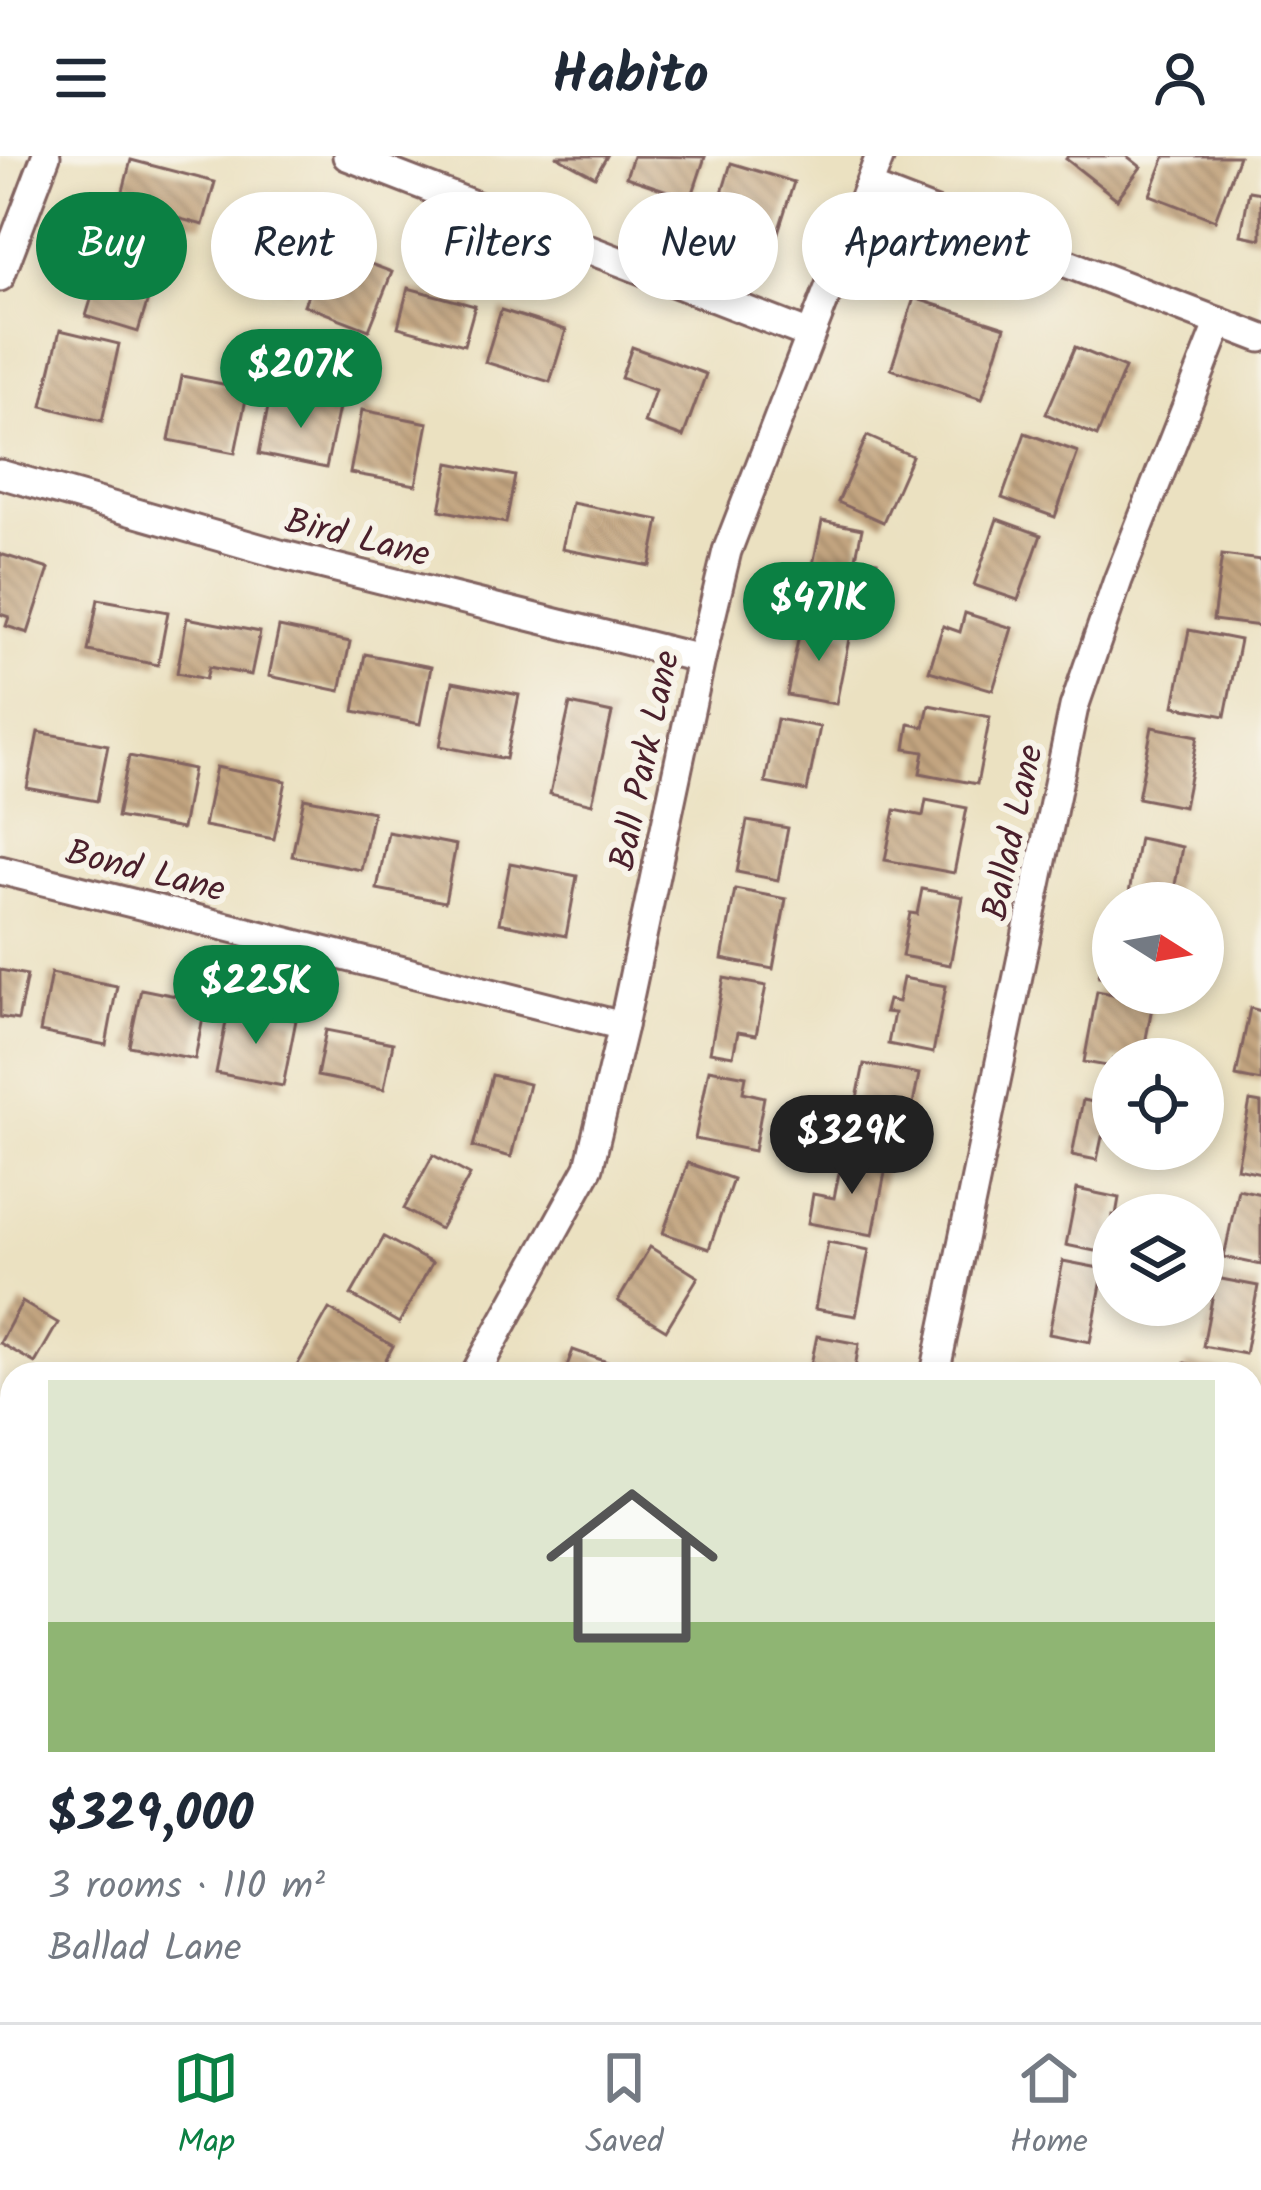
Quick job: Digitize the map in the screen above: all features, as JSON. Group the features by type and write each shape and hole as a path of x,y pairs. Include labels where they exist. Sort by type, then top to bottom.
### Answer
{"street":[{"path":"0,277 46,156"},
{"path":"346,156 810,335"},
{"name":"Ball Park Lane","path":"482,1362 589,1167 727,551 880,156"},
{"path":"868,187 1261,338"},
{"name":"Ballad Lane","path":"937,1362 1074,706 1118,580 1220,322"},
{"name":"Bird Lane","path":"0,474 280,554 700,659"},
{"name":"Bond Lane","path":"0,870 623,1026"}],"building":[{"path":"556,156 607,156 595,177"},
{"path":"633,156 705,157 693,192 670,192 626,177"},
{"path":"1068,156 1127,156 1141,167 1117,199"},
{"path":"1165,156 1239,156 1215,220 1150,195"},
{"path":"131,160 215,182 203,225 187,221 187,192 123,192"},
{"path":"731,163 794,182 778,232 778,192 722,192"},
{"path":"1249,191 1261,193 1261,239 1241,235"},
{"path":"377,266 392,272 369,330 304,305 306,300 377,300"},
{"path":"91,300 148,300 138,332 86,316"},
{"path":"405,300 453,300 475,306 464,345 398,327"},
{"path":"913,300 1005,327 982,399 891,369"},
{"path":"501,310 566,330 550,382 485,362"},
{"path":"60,330 119,344 102,421 42,406"},
{"path":"632,347 706,374 683,437 644,423 655,390 621,378"},
{"path":"1075,347 1125,368 1097,436 1046,414"},
{"path":"182,376 248,389 235,453 169,440"},
{"path":"291,393 340,403 326,468 259,454 268,407 287,411"},
{"path":"362,410 428,423 416,485 350,473"},
{"path":"1025,433 1078,452 1055,517 1002,498"},
{"path":"867,436 912,456 883,522 838,502"},
{"path":"449,463 515,476 506,523 440,510"},
{"path":"572,503 659,520 650,566 562,549"},
{"path":"997,519 1041,535 1018,600 974,585"},
{"path":"822,521 862,529 856,557 877,561 866,611 806,599"},
{"path":"0,554 49,569 28,633 6,626 9,617 0,614"},
{"path":"1222,555 1261,560 1261,626 1213,620"},
{"path":"98,599 168,612 158,665 88,651"},
{"path":"965,613 1012,628 993,690 929,671 943,626 960,632"},
{"path":"187,618 260,632 251,675 209,667 206,679 177,673"},
{"path":"801,625 850,634 836,704 787,695"},
{"path":"279,627 350,642 340,691 269,676"},
{"path":"1189,630 1240,640 1225,716 1174,706"},
{"path":"365,654 431,667 420,724 354,711"},
{"path":"453,682 519,695 506,759 440,746"},
{"path":"570,704 612,713 592,804 550,794"},
{"path":"929,705 990,717 977,784 920,773 924,752 905,749 909,724 924,727"},
{"path":"777,719 820,727 807,791 765,783"},
{"path":"1152,727 1198,736 1184,807 1138,798"},
{"path":"38,732 108,745 97,801 27,788"},
{"path":"129,756 193,769 182,829 117,817"},
{"path":"216,767 286,781 274,839 204,826"},
{"path":"304,798 373,812 361,870 292,856"},
{"path":"926,800 967,808 954,873 885,860 895,810 923,816"},
{"path":"747,821 788,828 778,880 737,872"},
{"path":"388,832 456,845 445,902 377,889"},
{"path":"1139,838 1182,847 1176,882 1131,882"},
{"path":"510,863 577,876 566,936 499,923"},
{"path":"735,889 786,899 773,969 722,959"},
{"path":"922,889 963,897 950,965 902,956 910,913 917,914"},
{"path":"0,970 27,975 18,1020 0,1017"},
{"path":"51,973 117,986 106,1045 40,1032"},
{"path":"724,978 766,986 756,1035 738,1032 733,1056 710,1052"},
{"path":"903,978 946,986 933,1053 888,1044 894,1013 885,1012 888,1000 898,1002"},
{"path":"141,989 206,1002 195,1059 129,1046"},
{"path":"229,1007 296,1020 283,1086 216,1073"},
{"path":"1250,1008 1261,1011 1261,1081 1236,1076"},
{"path":"1093,1014 1151,1014 1146,1038 1092,1038 1092,1063 1084,1062"},
{"path":"326,1030 393,1043 384,1089 317,1076"},
{"path":"864,1064 919,1074 907,1134 852,1123"},
{"path":"709,1069 746,1076 743,1092 764,1097 754,1151 695,1139"},
{"path":"492,1075 529,1084 511,1157 473,1147"},
{"path":"1083,1100 1092,1102 1092,1159 1072,1155"},
{"path":"1250,1101 1261,1103 1261,1173 1237,1168"},
{"path":"843,1153 887,1162 873,1235 808,1223 813,1194 834,1198"},
{"path":"433,1155 470,1175 440,1229 404,1209"},
{"path":"688,1163 733,1179 709,1249 663,1233"},
{"path":"1077,1189 1100,1194 1092,1194 1092,1250 1066,1245"},
{"path":"1238,1189 1261,1194 1261,1265 1224,1257"},
{"path":"384,1237 432,1263 399,1323 351,1295"},
{"path":"828,1242 869,1250 856,1316 815,1309"},
{"path":"650,1247 698,1277 666,1330 618,1301"},
{"path":"1063,1261 1092,1267 1090,1342 1049,1334"},
{"path":"1224,1280 1258,1286 1245,1354 1203,1346 1207,1326 1224,1326"},
{"path":"22,1302 58,1323 36,1362 0,1343"},
{"path":"329,1309 393,1346 384,1362 299,1362"},
{"path":"817,1336 859,1344 856,1362 812,1362"},
{"path":"573,1350 607,1362 568,1362"}]}
